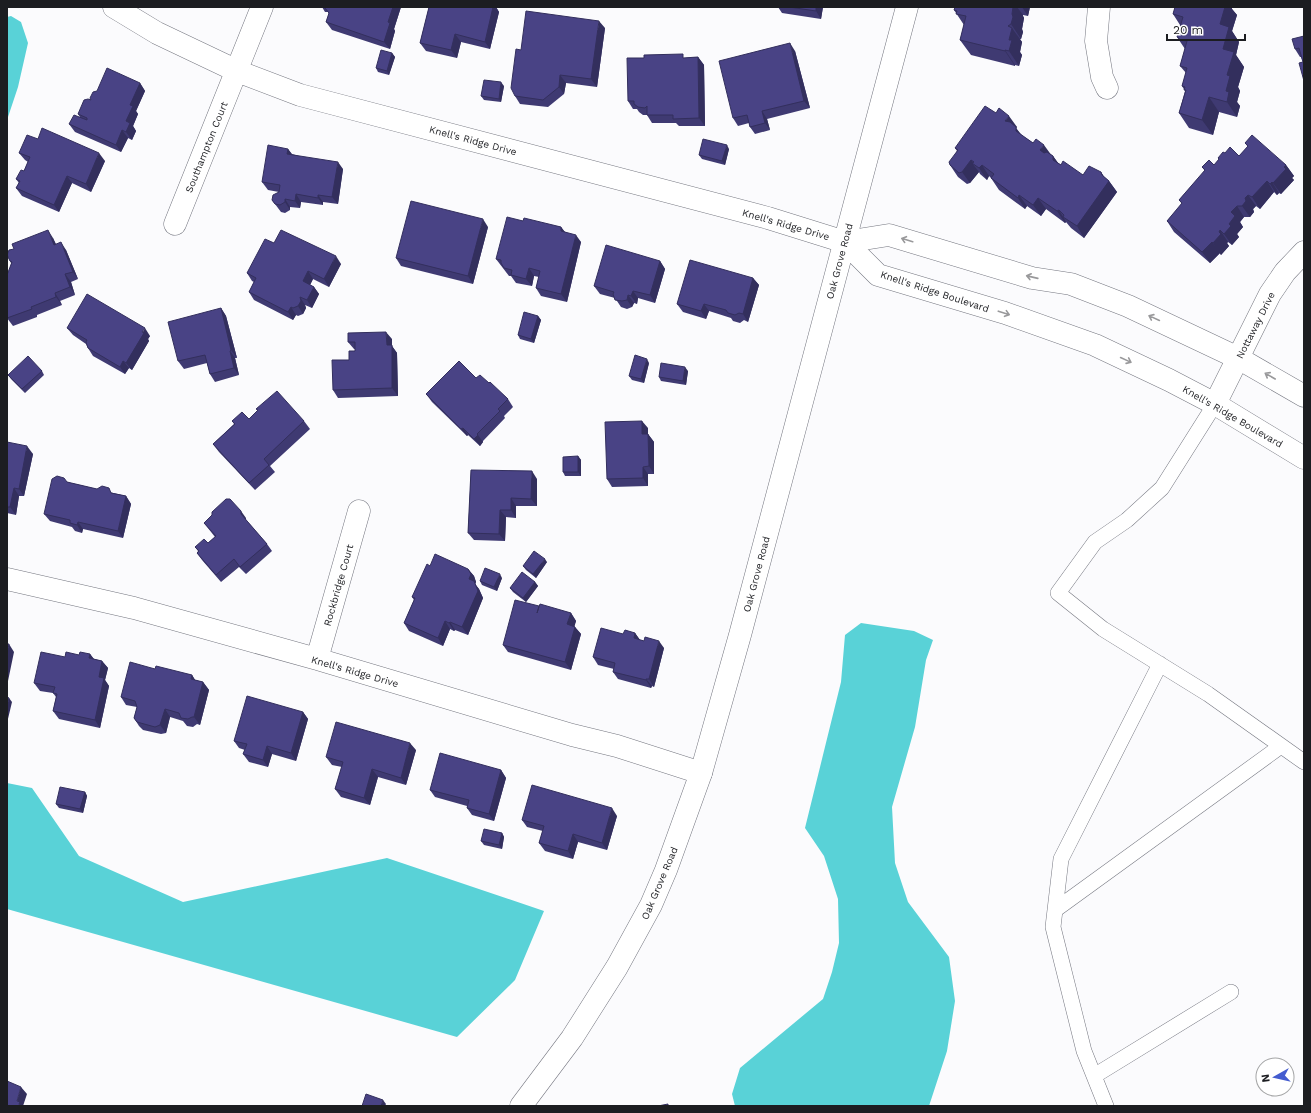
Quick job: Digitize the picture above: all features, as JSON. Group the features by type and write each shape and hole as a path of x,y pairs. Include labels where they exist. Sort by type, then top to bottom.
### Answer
{"street":[{"name":"Knell's Ridge Drive","path":"114,7 157,33 237,71 300,95 768,218 844,242"},
{"name":"Southampton Court","path":"175,224 262,7"},
{"name":"Oak Grove Road","path":"521,1106 572,1038 617,967 651,905 666,870 700,773 742,628 907,7"},
{"path":"1099,7 1096,41 1102,77 1107,88"},
{"path":"844,242 889,235 1032,278 1071,284 1128,306 1238,358 1304,396"},
{"name":"Knell's Ridge Boulevard","path":"844,242 878,275 1005,313 1095,345 1170,380 1215,404 1304,458"},
{"name":"Nottaway Drive","path":"1215,404 1270,294 1285,272 1304,252"},
{"name":"Rockbridge Court","path":"316,659 359,511"},
{"name":"Knell's Ridge Drive","path":"7,579 134,608 316,659 572,735 617,746 700,773"}],"lane":[{"path":"1215,404 1162,488 1127,520 1095,542 1058,593 1103,629 1208,694 1304,762"},
{"path":"1106,1106 1084,1051 1053,927 1061,859 1160,664"},
{"path":"1055,910 1281,746"},
{"path":"1094,1076 1231,992"}],"water":[{"path":"11,16 21,22 28,43 18,87 7,120 7,17"},
{"path":"861,623 914,631 933,640 926,660 915,727 892,807 895,863 908,902 949,957 955,1001 947,1051 929,1106 735,1106 732,1094 740,1068 823,999 832,972 839,943 838,899 824,856 805,828 841,682 845,635"},
{"path":"7,783 32,788 79,856 183,902 387,858 544,911 515,980 457,1037 7,909"}],"building":[{"path":"393,7 384,42 326,22 329,13 325,8"},
{"path":"429,7 493,7 485,42 455,34 451,50 420,43"},
{"path":"789,7 816,7 816,11"},
{"path":"955,7 1013,7 1013,17 1011,24 1008,26 1012,28 1009,40 1012,40 1009,51 960,40 966,16 956,14 957,11 954,10"},
{"path":"1175,7 1225,7 1220,24 1229,27 1223,49 1234,52 1227,75 1230,76 1226,91 1229,92 1227,102 1209,97 1202,120 1179,113 1186,90 1184,90 1185,87 1182,86 1187,68 1180,66 1187,41 1179,40 1177,37 1183,17 1173,14"},
{"path":"526,11 599,21 591,79 560,75 559,87 543,100 515,96 511,88 516,49 521,50"},
{"path":"1304,36 1304,81 1299,63 1303,62 1299,48 1295,49 1292,39"},
{"path":"790,43 804,101 762,111 765,123 750,127 747,115 733,118 719,61"},
{"path":"381,50 392,53 387,71 376,68"},
{"path":"683,54 683,58 698,57 699,118 673,119 673,115 647,115 647,106 645,108 638,107 634,104 634,101 628,101 627,58 644,58 644,55"},
{"path":"107,68 140,83 130,105 133,106 126,121 130,123 126,132 122,130 116,145 69,124 74,115 87,120 87,118 78,114 84,100 91,100 90,98 93,92 97,91"},
{"path":"484,80 501,82 499,99 481,96"},
{"path":"985,106 996,113 999,108 1009,116 1005,121 1010,122 1016,127 1016,131 1033,143 1036,139 1044,145 1040,150 1053,156 1053,160 1061,165 1063,161 1083,175 1089,166 1101,172 1102,175 1109,181 1077,226 1063,217 1064,215 1059,210 1057,211 1038,198 1033,205 1019,195 1018,198 991,178 994,174 982,165 979,168 972,163 974,162 971,160 962,172 959,173 950,165 949,162 958,150 955,148"},
{"path":"42,128 99,153 86,184 67,176 54,205 16,188 20,181 16,179 21,170 24,171 30,157 19,153 27,135 38,139"},
{"path":"1252,135 1286,165 1284,167 1286,169 1273,183 1272,182 1270,184 1267,181 1252,197 1248,195 1242,206 1237,206 1231,212 1235,216 1229,224 1231,226 1224,234 1220,230 1219,232 1221,234 1202,252 1167,221 1182,203 1179,200 1205,170 1202,167 1209,160 1214,165 1223,152 1225,153 1230,147 1239,156 1248,146 1245,143"},
{"path":"703,139 727,145 722,161 699,155"},
{"path":"268,145 288,149 287,154 338,162 332,197 318,195 318,198 296,194 295,201 285,199 285,202 280,205 275,204 272,200 273,195 279,192 280,185 262,182"},
{"path":"411,201 483,219 468,276 396,258"},
{"path":"507,217 523,221 524,218 561,227 561,231 576,235 561,294 536,288 540,271 529,268 526,279 511,275 512,270 504,268 501,260 496,259"},
{"path":"48,230 54,245 61,242 73,272 65,274 70,287 55,293 56,297 31,307 32,309 7,318 7,275 12,262 7,255 9,250 14,249 12,244"},
{"path":"281,230 336,256 324,279 308,271 303,281 314,287 307,300 300,297 301,301 298,306 293,308 291,307 288,312 249,292 256,278 247,273 265,239 274,243"},
{"path":"606,245 660,261 650,295 633,291 631,296 628,295 627,300 615,300 613,294 614,292 594,286"},
{"path":"690,260 753,278 743,314 739,313 735,315 728,313 726,310 704,304 701,311 677,304"},
{"path":"87,294 145,328 142,332 144,333 126,363 123,361 120,367 88,348 86,342 87,340 67,328"},
{"path":"221,308 234,368 210,374 205,355 178,361 168,322"},
{"path":"524,312 538,316 531,339 518,335"},
{"path":"386,332 387,345 392,345 392,388 333,390 332,360 349,360 349,351 355,351 355,342 348,342 348,333"},
{"path":"635,355 647,359 641,379 629,376"},
{"path":"28,356 42,371 22,389 8,375"},
{"path":"459,361 476,378 480,375 508,399 498,409 500,411 477,434 478,435 474,439 463,428 461,429 426,394"},
{"path":"661,363 685,367 683,381 659,377"},
{"path":"277,391 304,421 264,459 269,465 249,483 213,444 235,424 232,421 242,412 249,419 258,410 256,409"},
{"path":"642,421 642,434 648,434 649,466 643,467 643,478 607,479 605,422"},
{"path":"7,442 27,446 19,489 14,488 10,507 7,507"},
{"path":"578,456 578,472 563,472 563,457"},
{"path":"471,470 532,471 531,499 511,498 511,510 500,510 499,534 468,533"},
{"path":"57,476 64,478 67,482 97,489 102,486 109,488 111,493 126,496 118,531 78,522 77,525 70,523 70,520 44,514 52,479"},
{"path":"226,499 230,499 241,511 241,514 267,544 240,567 234,559 216,575 197,553 199,551 195,547 204,539 208,543 216,536 204,523 212,515 212,512"},
{"path":"534,551 545,559 533,574 523,566"},
{"path":"435,554 468,569 471,574 469,579 474,581 478,591 462,627 445,621 438,638 404,623 415,598 412,597 427,564 430,566"},
{"path":"485,568 500,574 494,587 480,581"},
{"path":"522,572 535,582 523,598 510,588"},
{"path":"515,600 539,606 537,613 540,604 571,613 567,624 575,627 565,662 503,645"},
{"path":"601,628 623,634 625,630 635,633 634,638 644,641 645,637 659,641 649,679 646,680 613,672 615,663 593,657"},
{"path":"41,652 65,657 66,652 79,655 80,652 90,654 89,658 102,661 99,677 104,678 95,720 53,711 57,694 53,693 55,687 34,683"},
{"path":"130,662 155,669 156,666 192,675 191,679 203,682 194,717 188,719 181,718 179,713 165,709 160,725 155,727 137,722 134,718 137,707 135,701 121,697"},
{"path":"247,696 303,712 291,753 267,746 263,760 243,754 247,744 234,741"},
{"path":"336,722 410,743 401,778 372,769 364,798 335,789 343,762 326,757"},
{"path":"440,753 501,770 489,814 467,808 469,800 430,790"},
{"path":"532,785 612,808 602,843 573,834 568,851 539,843 544,826 522,820"},
{"path":"60,787 85,792 80,809 56,804"},
{"path":"484,829 502,833 499,845 481,841"},
{"path":"7,1081 21,1087 17,1101 20,1102 20,1106 7,1106"},
{"path":"366,1094 383,1100 381,1106 362,1106"}]}
